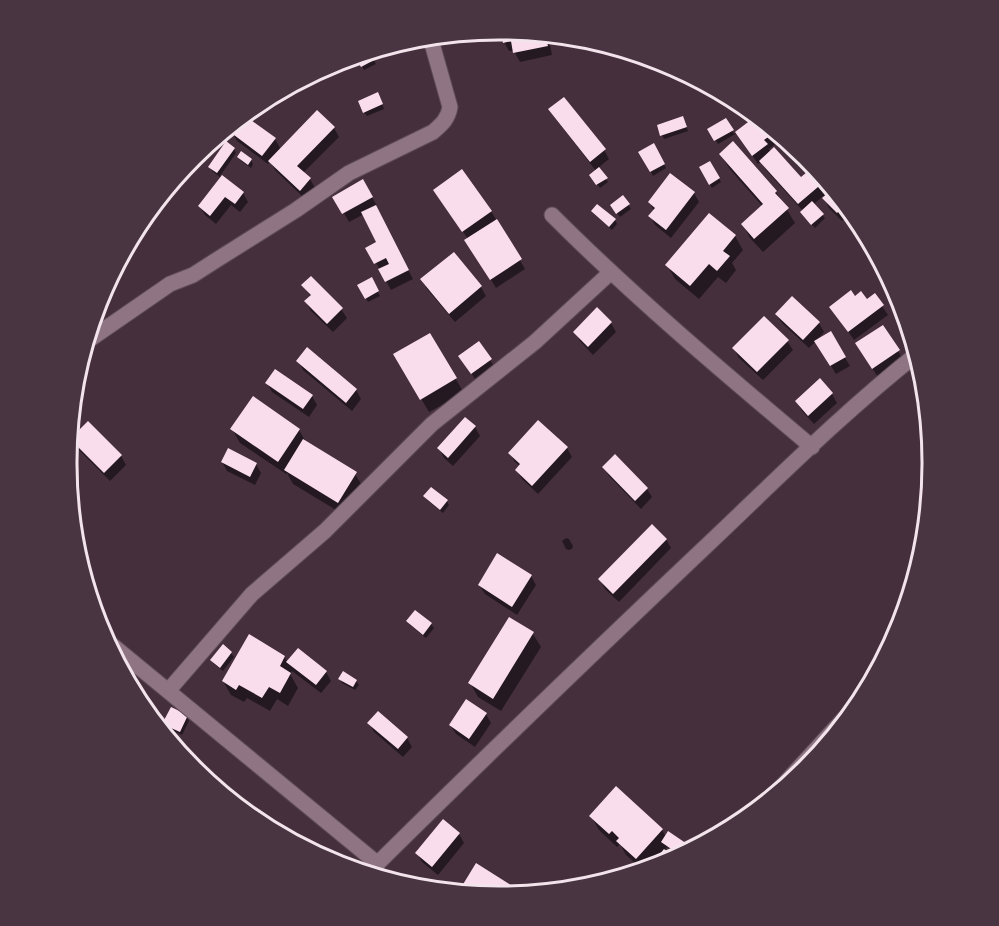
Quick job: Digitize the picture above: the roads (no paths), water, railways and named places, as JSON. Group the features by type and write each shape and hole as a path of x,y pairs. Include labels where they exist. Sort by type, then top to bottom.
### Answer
{"street":[{"path":"97,335 170,284 210,265 349,173 434,132 448,116 450,107 433,46"},
{"path":"552,215 685,340 812,447"},
{"path":"168,691 252,594 325,531 432,424 535,342 611,272"},
{"path":"375,866 600,647 879,384 909,360"},
{"path":"123,654 369,865"}]}
